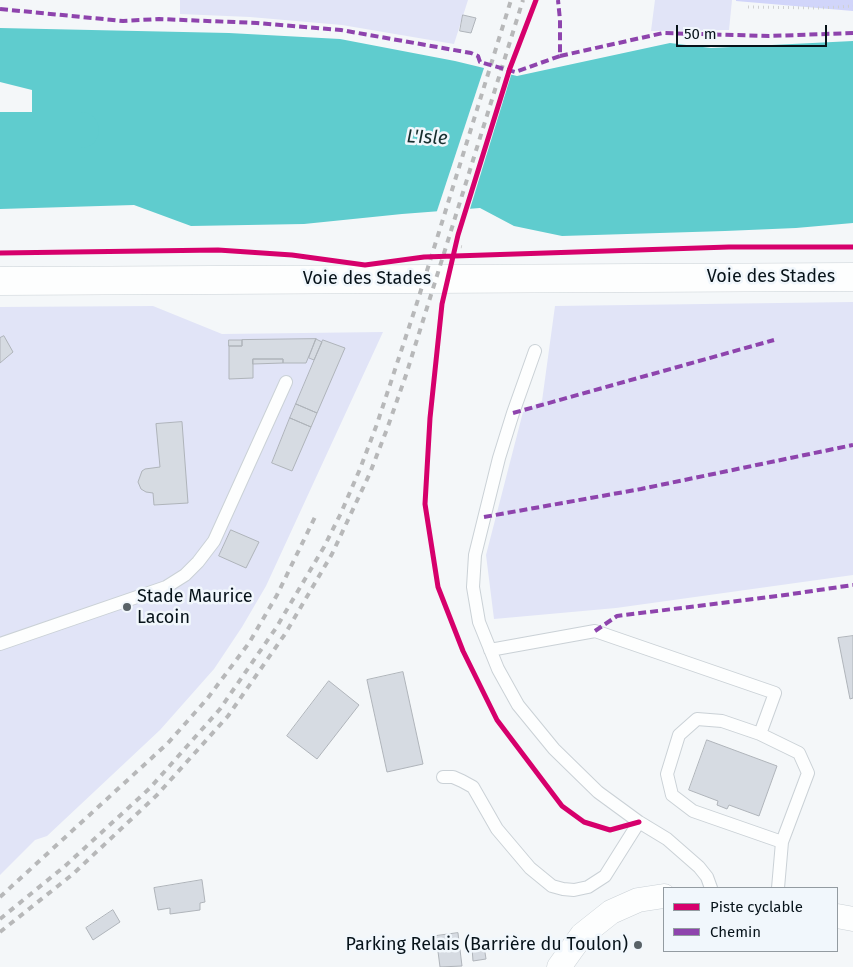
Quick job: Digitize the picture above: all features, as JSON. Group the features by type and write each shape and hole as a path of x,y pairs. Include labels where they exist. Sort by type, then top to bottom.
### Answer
{"main road":[{"name":"Voie des Stades","path":"0,281 853,277"}],"street":[{"path":"559,967 582,935 611,912 638,900 663,896"},
{"path":"838,916 853,919"}],"lane":[{"path":"535,351 512,414 475,555 473,588 479,622 498,669 518,704 554,749 598,792 639,822 667,839 699,867 707,877 711,887"},
{"path":"0,644 166,586 185,575 214,541 286,382"},
{"path":"490,650 595,631 775,693 760,734"},
{"path":"778,887 782,842 808,772 799,753 760,734 722,721 697,719 679,734 667,774 672,795 693,811 782,842"},
{"path":"443,777 453,777 462,780 473,787 497,829 530,868 552,886 563,889 574,890 588,887 605,876 639,822"}],"path":[{"path":"748,7 821,8 853,6"},
{"path":"453,256 456,243 464,247"}],"shaded area":[{"path":"180,0 468,0 454,44 342,25 250,17 180,14"},
{"path":"655,0 732,0 729,30 651,31"},
{"path":"853,0 853,11 736,1"},
{"path":"853,302 853,575 616,608 494,619 486,555 523,412 542,401 555,306"},
{"name":"Stade Maurice Lacoin","path":"153,306 222,334 383,332 266,586 214,669 160,730 47,836 35,840 0,875 0,307"}],"water":[{"path":"0,28 229,33 340,39 455,61 517,76 670,43 711,48 853,41 853,223 796,228 562,236 514,226 480,208 304,224 191,226 134,205 0,209 0,143 32,143 32,90 0,82"}],"pier":[{"path":"485,65 512,72 469,212 436,214"}],"building":[{"path":"463,15 476,18 471,33 460,31"},
{"path":"4,336 13,352 0,363 0,338"},
{"path":"316,339 322,342 314,360 309,358"},
{"path":"316,339 306,363 283,363 283,359 253,359 253,378 229,379 229,346 242,346 242,340"},
{"path":"229,340 242,340 242,346 229,346"},
{"path":"323,340 345,348 317,413 296,404"},
{"path":"253,359 283,359 283,363 253,364"},
{"path":"296,404 317,413 311,427 290,418"},
{"path":"290,418 311,427 292,471 272,463"},
{"path":"182,422 188,503 154,505 153,493 141,489 138,482 142,471 160,467 156,424"},
{"path":"231,530 259,542 246,568 219,556"},
{"path":"853,636 853,698 850,699 838,638"},
{"path":"403,672 423,764 387,772 367,680"},
{"path":"329,681 359,705 317,759 287,736"},
{"path":"707,740 777,766 759,816 729,805 727,809 717,805 718,801 689,790"},
{"path":"202,880 205,902 200,903 200,910 170,914 170,908 158,910 154,888"},
{"path":"113,910 120,922 93,940 86,928"},
{"path":"458,933 462,966 440,967 436,936"},
{"path":"484,946 486,959 473,961 472,948"}],"waterway":[{"name":"L'Isle","path":"0,130 81,130"}],"railway":[{"path":"0,919 65,866 150,788 220,709 276,628 324,547 360,469 377,424 416,306 511,0"},
{"path":"0,932 73,874 157,795 228,716 285,634 332,554 370,473 406,375 523,0"},
{"path":"0,897 168,743 207,699 249,643 277,595 317,513"}],"marked path":[{"path":"0,9 123,21 159,19 257,23 341,30 471,53 478,56 480,62 515,72 560,56 558,0"},
{"path":"560,56 663,33 769,36 853,33"},
{"path":"513,413 774,340"},
{"path":"484,517 641,489 853,445"},
{"path":"595,631 617,616 853,585"}],"cycle path":[{"path":"536,0 510,68 458,235 442,304 430,418 425,504 438,587 463,651 497,720 562,806 584,822 610,830 639,822"},
{"path":"0,253 218,250 292,255 365,265 424,257 729,247 853,247"}],"place":[{"name":"Stade Maurice Lacoin","path":"127,607"},
{"name":"Parking Relais (Barrière du Toulon)","path":"638,945"}]}
